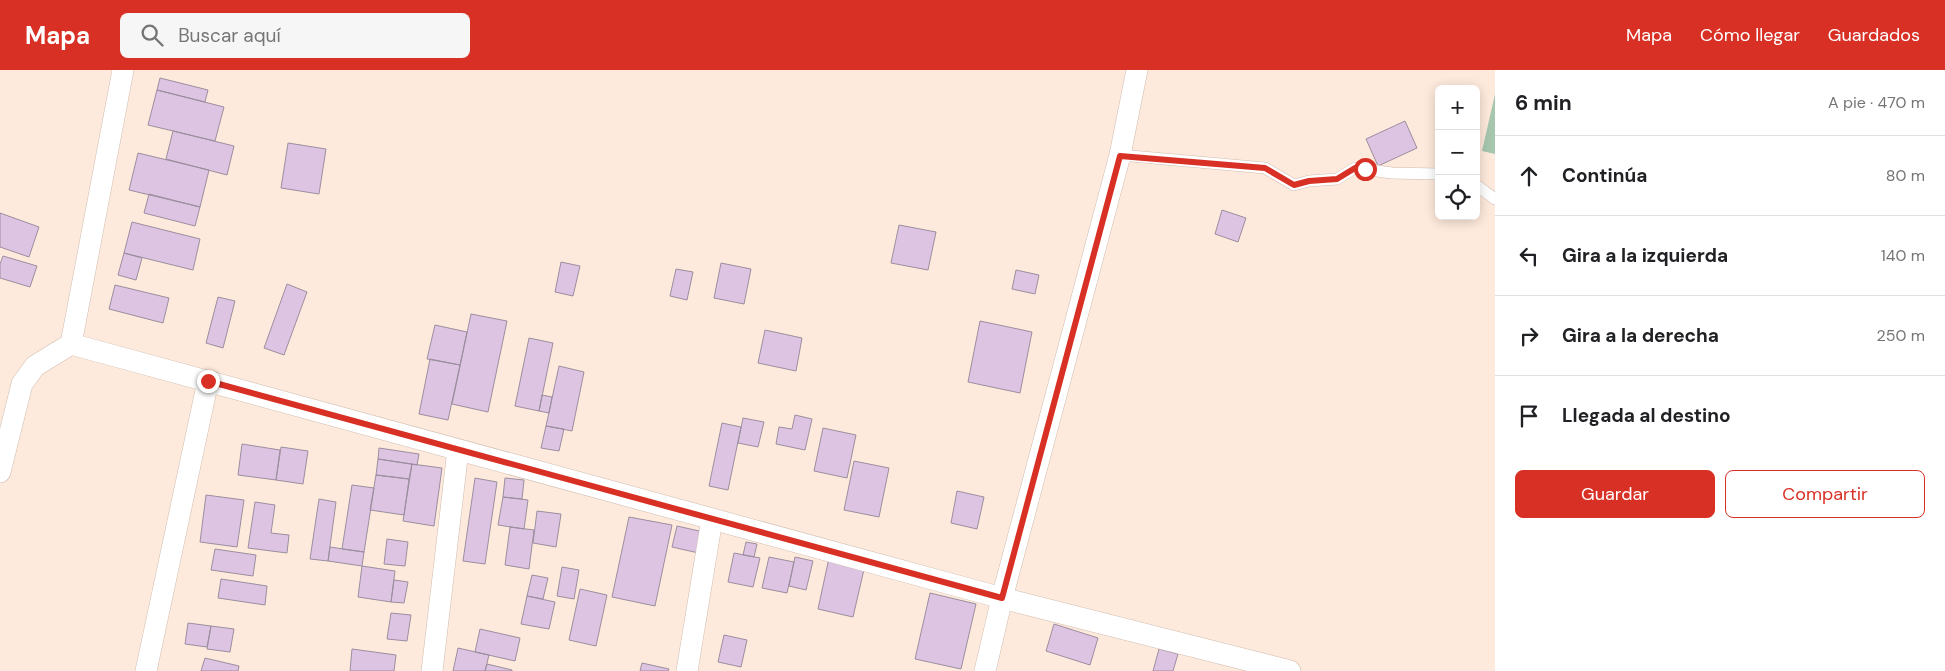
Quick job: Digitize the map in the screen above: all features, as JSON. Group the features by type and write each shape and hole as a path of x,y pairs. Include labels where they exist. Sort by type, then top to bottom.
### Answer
{"street":[{"path":"71,344 123,70"},
{"path":"985,671 1002,598 1120,156 1137,70"},
{"path":"0,472 22,384 35,366 71,344 1002,598 1263,668 1290,671"},
{"path":"146,671 208,381"},
{"path":"432,671 458,450"},
{"path":"687,671 712,519"}],"lane":[{"path":"1120,156 1265,168 1294,185 1309,181 1337,179 1355,168 1392,174 1435,174"},
{"path":"1480,188 1495,198"}],"green space":[{"path":"1495,94 1495,154 1482,151"}],"building":[{"path":"160,78 208,90 205,102 157,90"},
{"path":"157,90 224,107 215,141 148,125"},
{"path":"1405,121 1417,148 1378,166 1366,139"},
{"path":"173,131 234,146 227,175 166,159"},
{"path":"288,143 326,149 319,194 281,188"},
{"path":"138,153 209,170 200,207 129,190"},
{"path":"149,194 200,207 195,226 144,213"},
{"path":"1222,210 1246,218 1238,242 1215,234"},
{"path":"0,213 39,227 29,257 0,247"},
{"path":"132,222 200,239 193,270 124,253"},
{"path":"899,225 936,232 928,270 891,263"},
{"path":"124,253 142,258 136,280 118,275"},
{"path":"3,256 37,266 30,287 0,278 0,264"},
{"path":"561,262 580,266 573,296 555,292"},
{"path":"721,263 751,269 744,304 714,298"},
{"path":"676,269 693,272 687,300 670,296"},
{"path":"1016,270 1039,275 1035,294 1012,289"},
{"path":"287,284 307,292 284,355 264,348"},
{"path":"115,285 169,298 163,323 109,309"},
{"path":"218,297 235,301 223,348 206,343"},
{"path":"471,314 507,321 488,412 452,404"},
{"path":"980,321 1032,332 1020,393 968,382"},
{"path":"435,325 467,332 460,365 427,359"},
{"path":"765,330 802,338 796,371 758,363"},
{"path":"529,338 553,343 539,411 515,406"},
{"path":"430,359 460,365 448,420 419,414"},
{"path":"559,366 584,372 572,431 546,426"},
{"path":"542,395 552,397 549,413 539,411"},
{"path":"795,415 812,419 805,450 776,444 779,427 792,429"},
{"path":"743,418 764,422 758,447 738,443"},
{"path":"722,423 741,427 728,490 709,486"},
{"path":"546,426 564,429 559,451 541,448"},
{"path":"823,428 856,435 847,478 814,471"},
{"path":"242,444 280,450 276,480 238,475"},
{"path":"281,447 308,451 303,484 276,480"},
{"path":"379,448 419,454 417,465 378,459"},
{"path":"378,459 412,464 409,479 376,475"},
{"path":"854,461 889,468 879,517 844,510"},
{"path":"412,464 442,468 434,526 403,521"},
{"path":"376,475 409,479 404,515 370,510"},
{"path":"475,478 497,482 485,564 463,561"},
{"path":"505,478 524,480 522,499 503,497"},
{"path":"352,485 374,488 364,552 342,549"},
{"path":"957,491 984,497 977,529 951,523"},
{"path":"206,495 244,500 237,547 200,542"},
{"path":"503,497 528,500 524,529 498,525"},
{"path":"319,499 336,502 328,561 310,559"},
{"path":"255,502 275,505 271,533 289,535 287,553 248,548"},
{"path":"537,511 561,514 556,547 533,543"},
{"path":"629,517 672,525 655,606 612,597"},
{"path":"677,526 708,533 703,554 672,547"},
{"path":"510,527 534,530 529,569 505,565"},
{"path":"387,539 408,542 405,566 384,564"},
{"path":"746,542 757,544 754,557 743,555"},
{"path":"330,547 364,552 362,566 328,561"},
{"path":"215,549 256,555 253,576 211,570"},
{"path":"734,553 760,558 753,587 728,582"},
{"path":"769,557 794,562 787,593 762,588"},
{"path":"795,557 813,561 806,590 789,586"},
{"path":"829,558 865,565 853,617 818,609"},
{"path":"362,566 395,571 391,602 358,597"},
{"path":"562,567 579,570 574,599 557,596"},
{"path":"532,575 548,578 543,599 527,596"},
{"path":"221,579 267,586 265,605 218,598"},
{"path":"394,580 408,582 404,603 391,602"},
{"path":"580,589 607,595 596,646 569,640"},
{"path":"930,593 976,604 961,669 915,659"},
{"path":"527,596 555,602 549,629 521,624"},
{"path":"391,613 411,615 407,641 387,639"},
{"path":"188,623 211,626 207,647 185,644"},
{"path":"1054,624 1098,638 1090,665 1046,651"},
{"path":"211,626 234,629 230,652 207,649"},
{"path":"480,629 520,638 515,661 475,652"},
{"path":"724,635 747,640 741,667 718,662"},
{"path":"458,648 489,655 485,671 453,671"},
{"path":"352,649 396,655 394,671 350,671"},
{"path":"1159,649 1178,654 1173,671 1153,671"},
{"path":"205,658 239,666 238,671 201,671"},
{"path":"642,663 669,669 668,671 640,671"},
{"path":"487,664 512,670 512,671 485,671"}],"route":[{"path":"208,381 1002,598 1120,156 1265,168 1294,185 1309,181 1337,179 1355,168 1365,169"}]}
